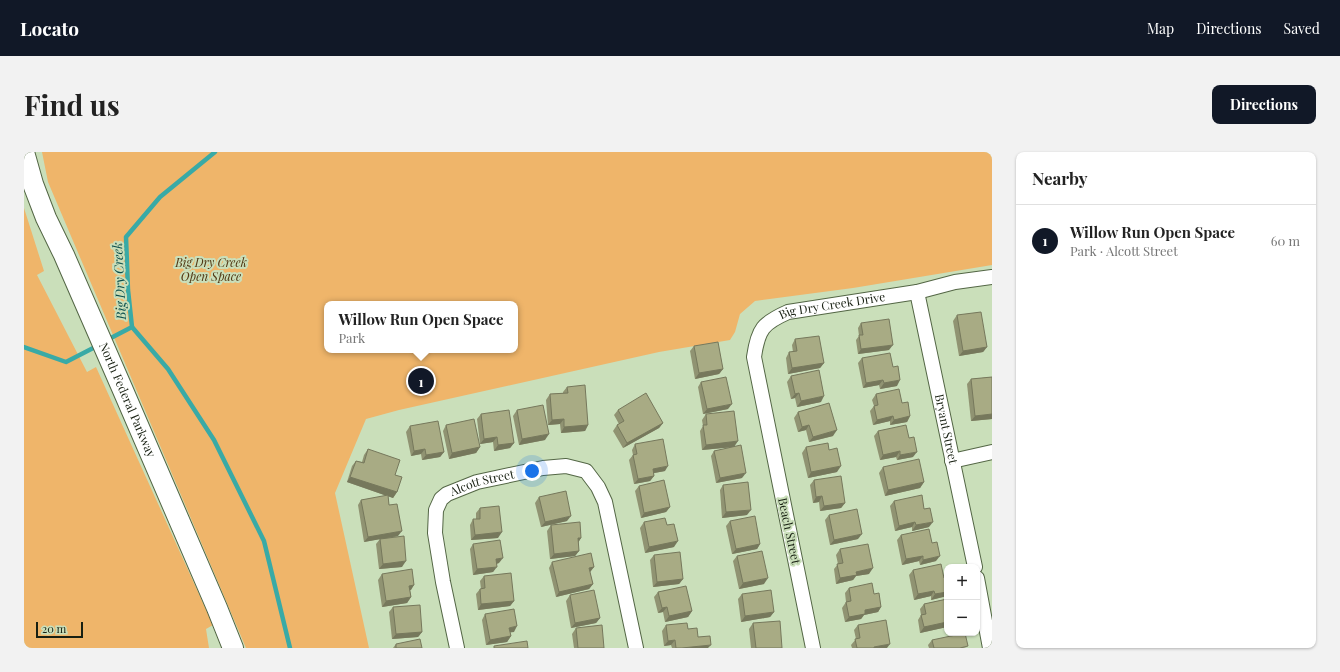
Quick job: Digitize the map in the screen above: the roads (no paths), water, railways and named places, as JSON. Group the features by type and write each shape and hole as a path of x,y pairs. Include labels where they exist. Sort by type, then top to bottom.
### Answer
{"main road":[{"name":"North Federal Parkway","path":"24,152 33,184 46,218 64,255 122,388 233,648"}],"street":[{"name":"Big Dry Creek Drive","path":"765,414 754,357 757,338 764,327 775,318 788,312 917,292 955,282 992,277"},
{"name":"Bryant Street","path":"917,292 974,564"},
{"name":"Beach Street","path":"765,414 813,648"},
{"path":"952,461 992,452"},
{"name":"Alcott Street","path":"457,648 443,582 435,533 436,510 441,500 447,494 478,482 543,468 566,466 586,471 598,487 605,502 636,648"},
{"path":"980,594 990,648"}],"waterway":[{"name":"Big Dry Creek","path":"107,340 132,327 128,290 126,237 160,197 215,152"},
{"path":"132,327 168,369 214,440 264,541 290,648"},
{"name":"Big Dry Creek","path":"24,347 66,362 99,345"}],"place":[{"name":"Willow Run Open Space","path":"421,381"}],"park label":[{"name":"Big Dry Creek Open Space","path":"211,270"}]}
